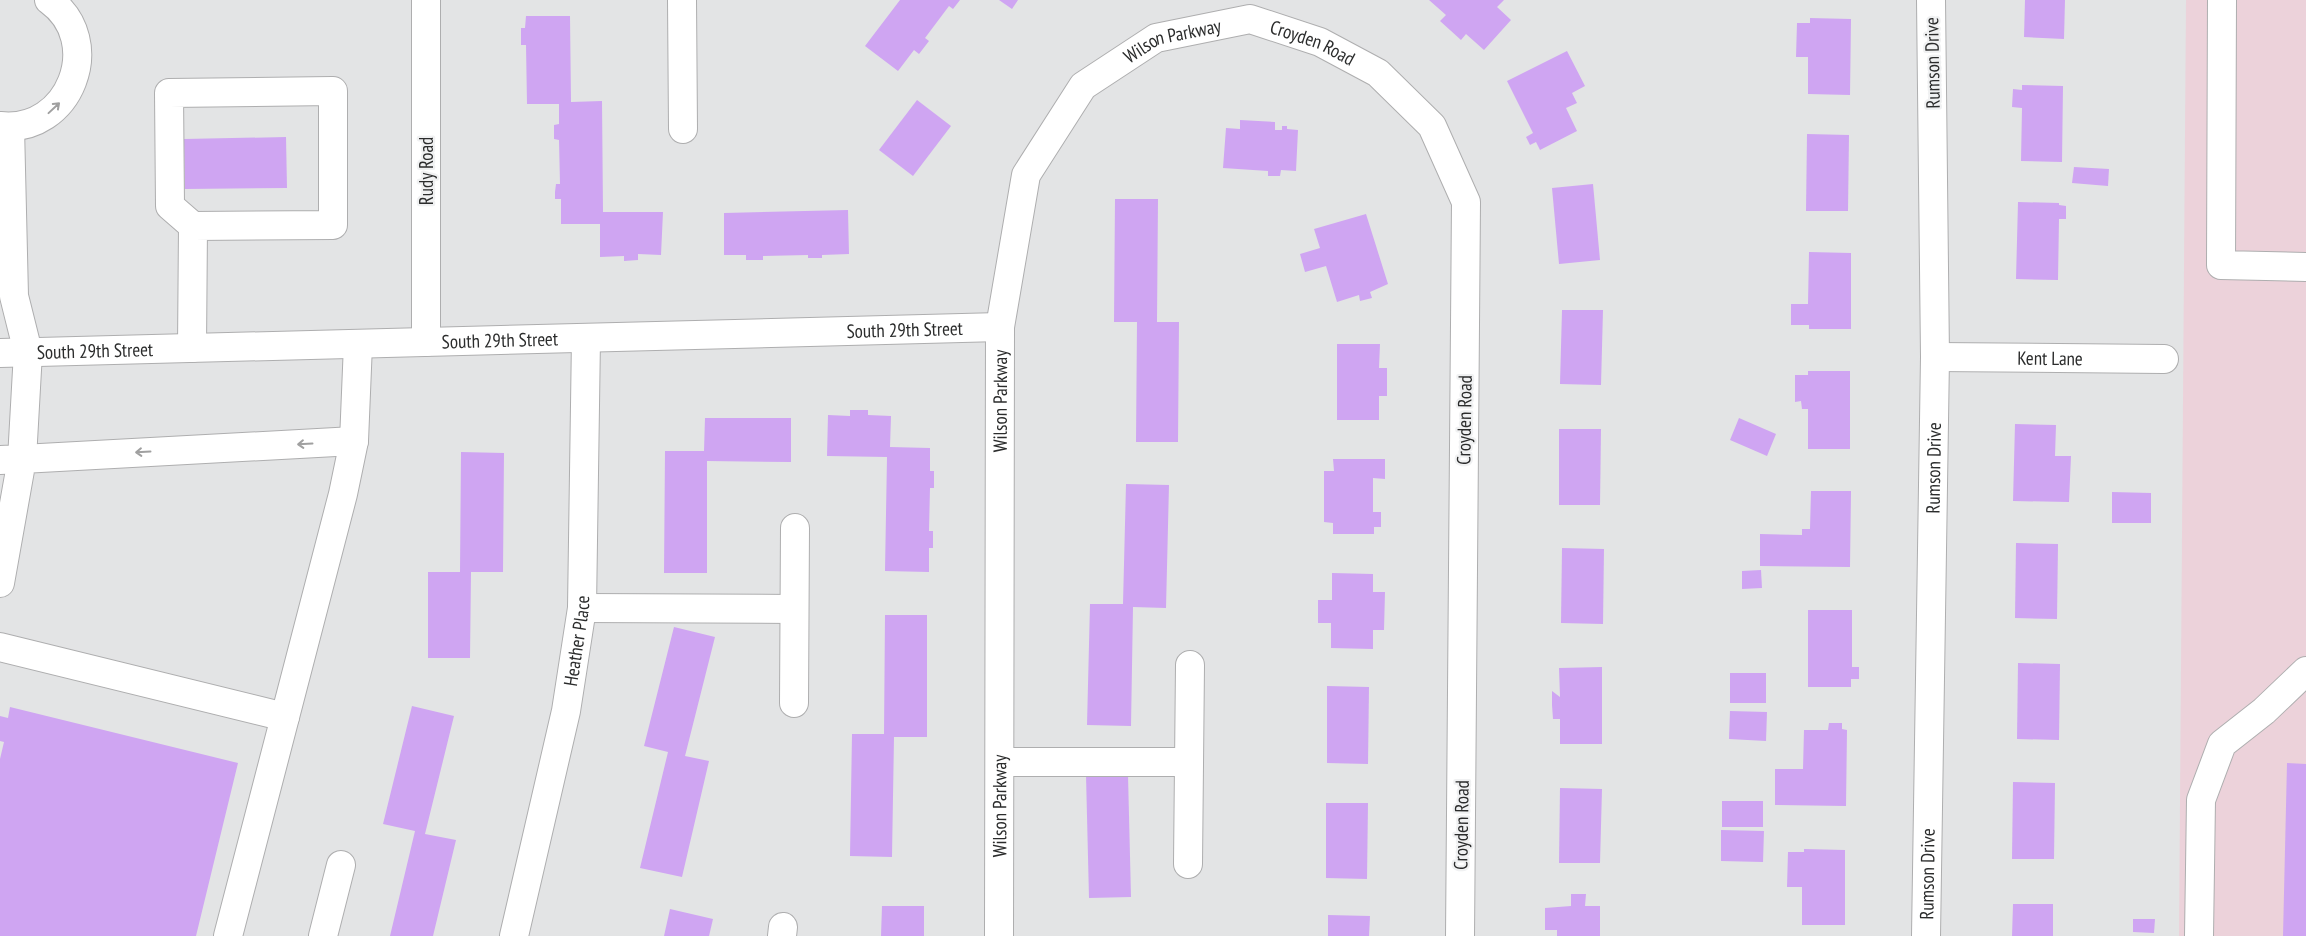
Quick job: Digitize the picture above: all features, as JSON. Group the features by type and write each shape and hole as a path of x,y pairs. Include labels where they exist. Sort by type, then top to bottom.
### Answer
{"street":[{"path":"0,583 11,460 28,352 14,296 5,126 33,122 53,110 68,93 76,71 78,47 71,24 57,6 49,0"},
{"name":"Rudy Road","path":"426,0 426,342"},
{"path":"682,0 684,129"},
{"name":"Rumson Drive","path":"1926,936 1935,357 1931,0"},
{"path":"2222,0 2221,265 2306,267"},
{"name":"Wilson Parkway","path":"999,936 1000,326 1026,175 1083,86 1156,38 1251,10"},
{"name":"Croyden Road","path":"1251,10 1320,42 1378,72 1432,126 1466,202 1460,936"},
{"path":"192,348 193,226 170,206 169,93 333,91 333,225 193,226"},
{"name":"South 29th Street","path":"0,353 1000,326"},
{"name":"Heather Place","path":"514,936 566,711 582,608 586,338"},
{"path":"228,936 343,494 354,441 358,344"},
{"name":"Kent Lane","path":"1935,357 2164,359"},
{"path":"11,460 354,441"},
{"path":"794,528 794,703"},
{"path":"582,608 794,608"},
{"path":"0,648 285,717"},
{"path":"1188,864 1190,664"},
{"path":"2199,936 2201,800 2222,744 2264,711 2306,672"},
{"path":"1000,762 1189,762"},
{"path":"323,936 341,865"}],"shaded area":[{"path":"2186,0 2306,0 2306,936 2179,936"}],"building":[{"path":"900,0 960,0 953,9 949,6 925,38 929,41 919,54 914,50 898,71 865,46"},
{"path":"999,0 1018,0 1012,9"},
{"path":"1429,0 1504,0 1497,7 1511,20 1484,50 1466,34 1461,40 1440,21 1446,15"},
{"path":"2025,0 2065,0 2064,39 2024,37"},
{"path":"526,16 570,16 571,102 602,101 603,212 663,212 661,255 638,254 638,260 624,261 624,256 600,257 600,224 561,224 561,199 555,199 556,184 560,184 559,140 554,139 554,125 559,124 559,104 527,104 526,45 521,45 521,28 525,28"},
{"path":"1810,18 1851,19 1850,95 1808,94 1808,57 1796,57 1797,23 1810,23"},
{"path":"1567,51 1585,86 1572,93 1577,103 1566,108 1577,131 1540,150 1536,142 1530,145 1526,137 1533,133 1507,81"},
{"path":"2022,85 2063,86 2062,162 2021,161 2022,108 2012,107 2013,89 2022,90"},
{"path":"917,100 951,126 913,176 879,150"},
{"path":"1240,120 1275,122 1275,130 1282,130 1282,126 1287,126 1287,129 1298,130 1296,171 1281,170 1280,176 1268,176 1268,171 1223,168 1226,128 1240,129"},
{"path":"1807,134 1849,135 1848,211 1806,211"},
{"path":"286,137 287,188 185,189 184,139"},
{"path":"2074,167 2109,169 2108,186 2072,183"},
{"path":"1593,184 1600,260 1559,264 1552,188"},
{"path":"1115,199 1158,199 1157,322 1179,322 1178,442 1136,442 1137,322 1114,322"},
{"path":"2018,202 2059,203 2059,205 2066,206 2066,219 2059,219 2058,280 2016,279"},
{"path":"848,210 849,254 822,255 822,258 808,258 808,255 763,256 763,260 746,260 746,255 724,255 724,213"},
{"path":"1366,214 1388,284 1370,292 1372,298 1360,301 1359,295 1337,302 1326,266 1305,272 1300,254 1320,248 1314,229"},
{"path":"1809,252 1851,253 1851,329 1809,329 1809,325 1791,325 1791,304 1808,304"},
{"path":"1562,310 1603,310 1601,385 1560,384"},
{"path":"1337,344 1380,344 1379,368 1387,368 1387,396 1379,396 1379,420 1337,420"},
{"path":"1808,371 1850,371 1850,449 1808,449 1808,409 1802,409 1801,401 1795,402 1795,375 1808,375"},
{"path":"850,410 868,410 868,415 891,416 890,447 930,448 930,471 934,471 934,488 930,488 929,531 933,531 933,548 929,548 929,572 885,571 887,457 827,456 828,415 850,416"},
{"path":"705,418 791,418 791,462 707,461 707,573 664,573 665,451 704,451"},
{"path":"1739,418 1776,434 1767,456 1730,440"},
{"path":"2015,424 2056,425 2055,456 2071,456 2069,502 2013,501"},
{"path":"1559,429 1601,429 1600,505 1559,505"},
{"path":"461,452 504,453 503,572 471,572 470,658 428,658 428,572 460,572"},
{"path":"1333,459 1385,459 1385,479 1373,478 1373,512 1381,512 1381,527 1374,527 1374,534 1333,534 1333,523 1324,522 1324,471 1334,471"},
{"path":"1126,484 1169,485 1166,608 1133,607 1131,726 1087,725 1090,604 1123,604"},
{"path":"1811,491 1851,491 1850,567 1760,566 1760,534 1802,535 1802,529 1810,529"},
{"path":"2112,492 2151,493 2151,523 2112,523"},
{"path":"2016,543 2058,544 2057,619 2015,618"},
{"path":"1562,548 1604,549 1603,624 1561,623"},
{"path":"1761,570 1762,588 1742,589 1742,571"},
{"path":"1332,573 1373,574 1373,592 1385,592 1384,630 1373,630 1373,649 1331,648 1331,623 1318,623 1318,600 1332,600"},
{"path":"1808,610 1852,610 1852,667 1859,667 1859,679 1851,679 1851,687 1808,687"},
{"path":"885,615 927,615 927,737 894,737 892,857 850,856 852,734 884,734"},
{"path":"674,627 715,637 685,756 709,761 682,877 640,868 668,752 644,746"},
{"path":"2018,663 2060,664 2059,740 2017,739"},
{"path":"1602,667 1602,744 1560,744 1560,719 1553,719 1552,705 1552,691 1560,697 1559,668"},
{"path":"1730,673 1766,673 1766,703 1730,703"},
{"path":"1327,686 1369,687 1368,764 1327,763"},
{"path":"412,706 454,716 425,834 456,840 433,936 390,936 415,831 383,824"},
{"path":"10,707 238,763 196,936 0,936 0,759 4,742 0,741 0,716 8,718"},
{"path":"1730,711 1767,712 1766,741 1729,739"},
{"path":"1829,723 1842,723 1842,729 1847,730 1846,806 1775,805 1775,769 1803,769 1804,730 1828,730"},
{"path":"2287,763 2306,764 2306,936 2283,936"},
{"path":"1086,775 1128,775 1131,897 1089,898"},
{"path":"2013,782 2055,783 2054,859 2012,859"},
{"path":"1560,788 1602,789 1600,863 1559,863"},
{"path":"1722,801 1763,801 1763,827 1722,827"},
{"path":"1326,803 1368,803 1367,879 1326,878"},
{"path":"1721,830 1764,831 1763,862 1721,861"},
{"path":"1804,849 1845,850 1845,925 1802,925 1802,887 1787,887 1788,852 1804,852"},
{"path":"1571,894 1586,894 1585,906 1600,906 1600,936 1557,936 1557,930 1545,930 1545,908 1571,906"},
{"path":"2013,904 2053,904 2053,936 2012,936"},
{"path":"882,906 924,906 924,936 881,936"},
{"path":"670,909 713,919 709,936 664,936"},
{"path":"1328,915 1370,916 1369,936 1328,936"},
{"path":"2133,919 2155,919 2154,933 2133,932"}]}
